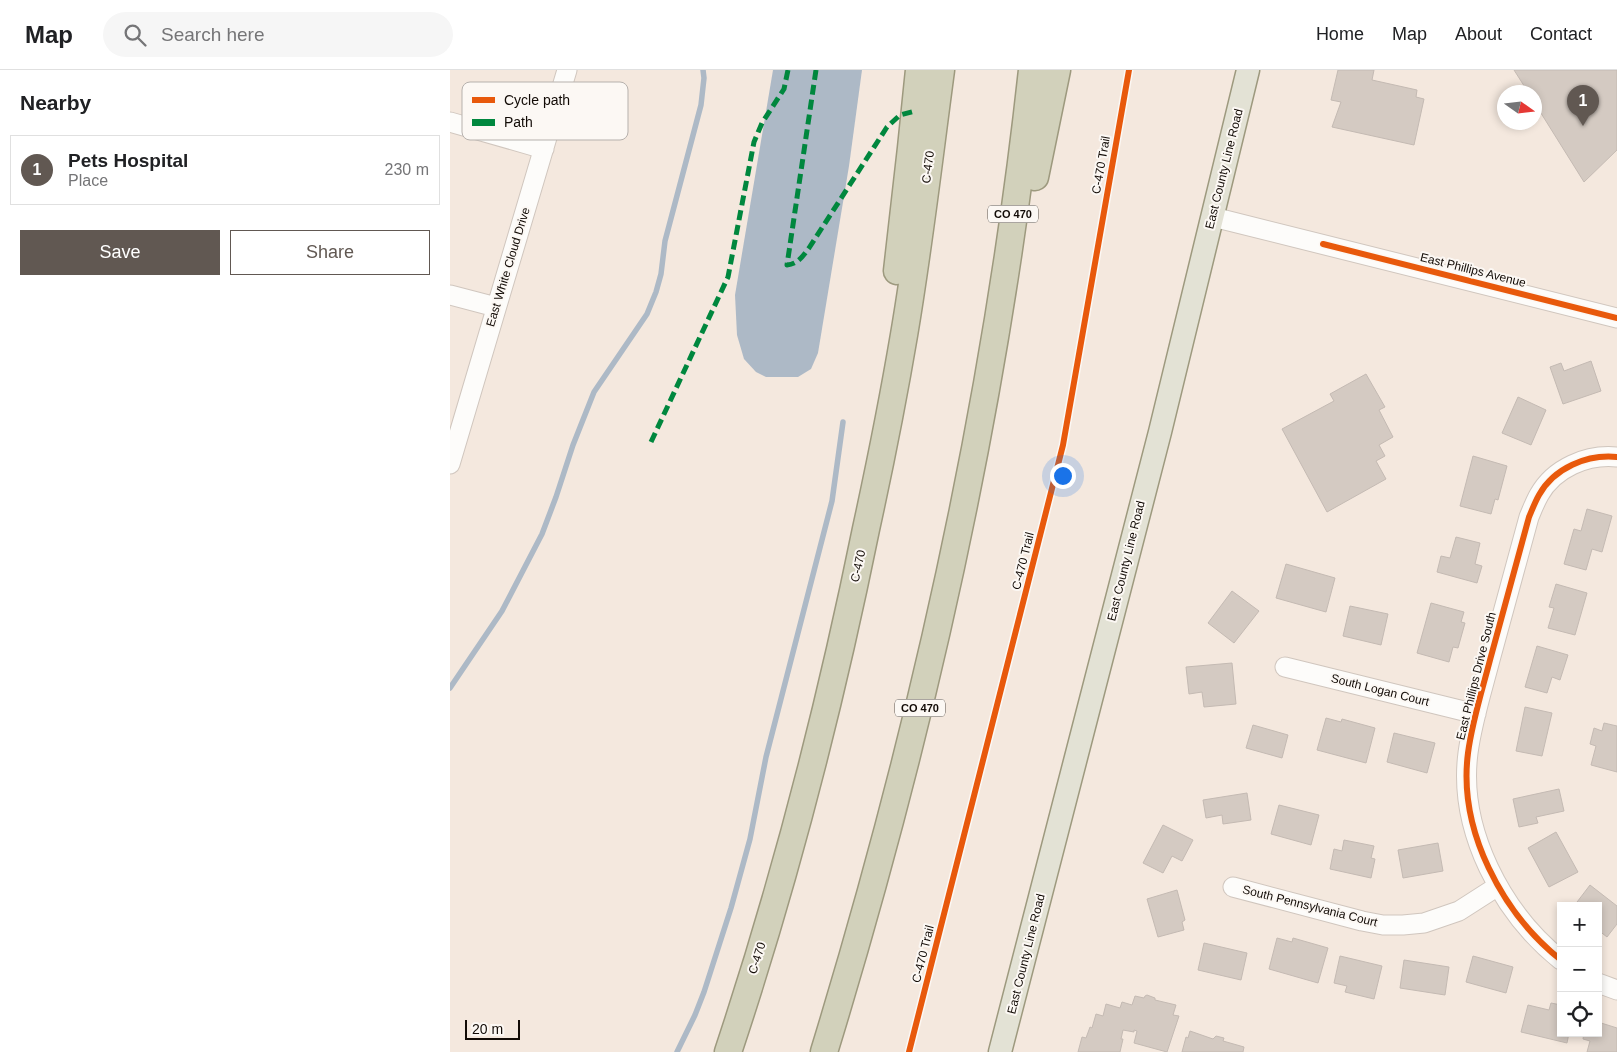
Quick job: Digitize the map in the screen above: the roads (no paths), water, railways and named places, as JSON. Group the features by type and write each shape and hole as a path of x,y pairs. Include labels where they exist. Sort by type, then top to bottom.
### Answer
{"highway":[{"path":"877,476 871,424 895,280 919,70"},
{"name":"C-470","path":"728,1052 774,903 814,759 847,621 877,476 910,299 941,70"},
{"name":"CO 470","path":"824,1052 874,887 918,717 950,572 991,358 1013,218 1032,70"},
{"path":"991,358 1005,339 1020,248 1057,70"}],"main road":[{"name":"East County Line Road","path":"1000,1052 1160,432 1248,70"}],"street":[{"name":"East White Cloud Drive","path":"563,82 567,70"},
{"path":"515,140 544,148"},
{"name":"East White Cloud Drive","path":"450,464 546,140"},
{"name":"East Phillips Avenue","path":"1213,217 1617,318"},
{"path":"450,295 496,307"},
{"name":"East Phillips Drive South","path":"1557,956 1525,926 1503,895 1488,867 1476,835 1470,811 1468,754 1476,714 1529,517 1539,494 1550,480 1576,463 1592,458 1617,457"},
{"name":"South Logan Court","path":"1285,667 1476,714"},
{"name":"South Pennsylvania Court","path":"1233,887 1362,921 1383,925 1402,925 1424,923 1459,911 1498,886"},
{"path":"1602,984 1617,990"}],"water":[{"path":"773,70 862,70 849,166 818,353 811,369 798,377 766,377 756,372 744,359 737,335 735,295"}],"waterway":[{"path":"450,688 502,611 542,534 594,392 647,314 661,274 665,241 701,105 703,70"},
{"path":"677,1052 704,992 731,908 750,839 766,757 832,501 843,422"}],"place":[{"name":"Pets Hospital","path":"1583,126"}]}
